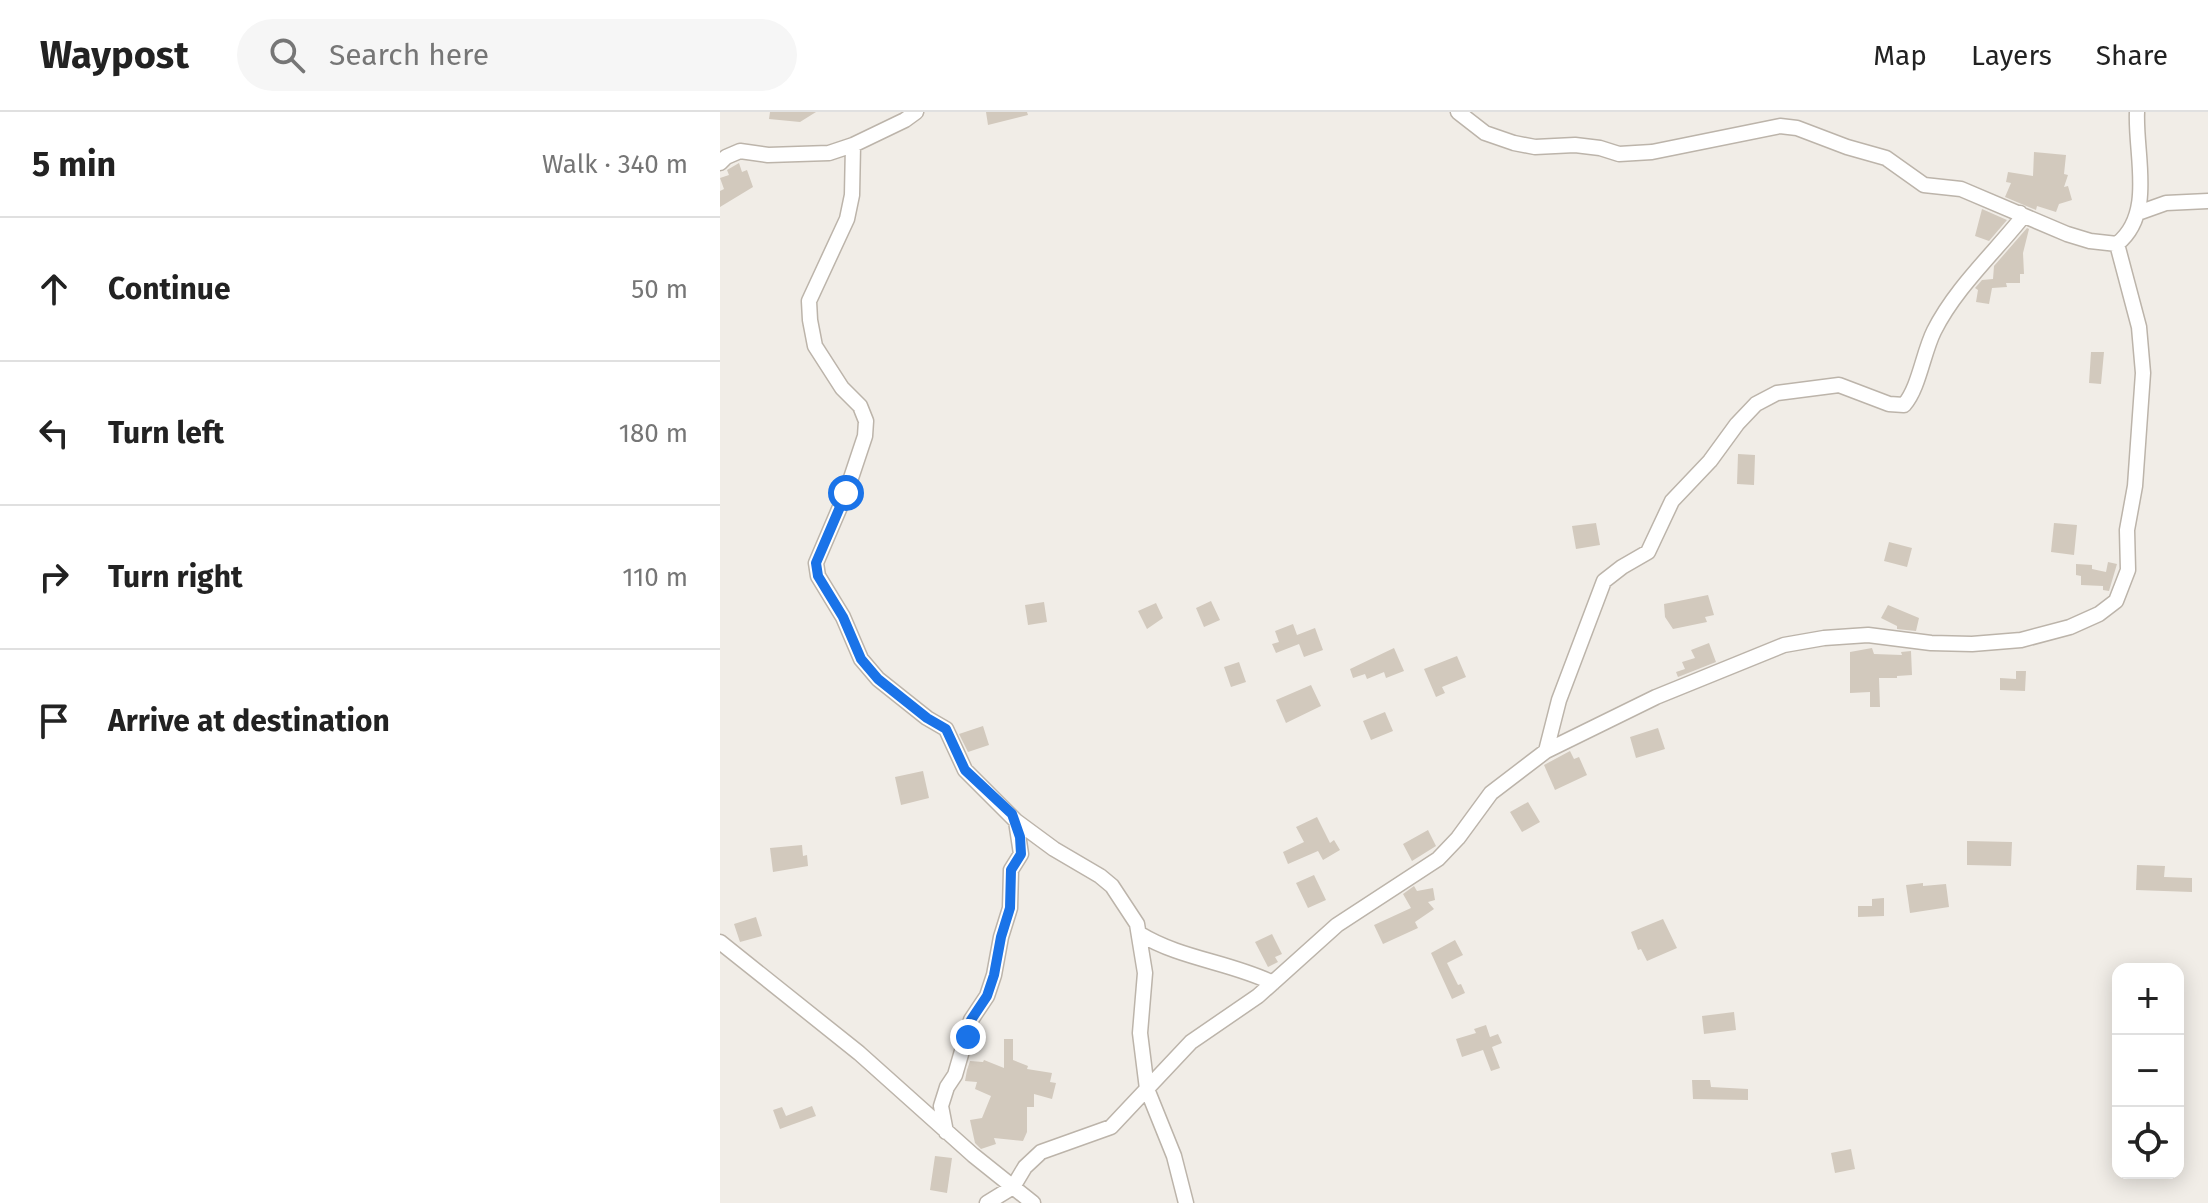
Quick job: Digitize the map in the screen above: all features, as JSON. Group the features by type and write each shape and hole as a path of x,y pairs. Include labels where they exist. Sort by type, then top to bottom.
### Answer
{"street":[{"path":"720,163 740,151 829,153 853,145 916,112"},
{"path":"1458,112 1485,133 1514,143 1535,147 1588,146 1619,154 1652,152 1780,126 1797,128 1886,158 1924,185 1961,189 2090,241 2117,244 2129,235 2138,213 2137,112"},
{"path":"853,145 852,195 847,219 809,301 815,346 842,388 860,406 866,421 865,436 846,493 816,563 818,576 843,617 861,659 878,679 946,729 965,770 1016,821 1112,886 1137,924 1145,973 1140,1033 1147,1089 1174,1156 1186,1203"},
{"path":"2138,213 2166,203 2208,201"},
{"path":"1546,751 1559,700 1604,581 1648,552 1672,501 1710,461 1737,424 1756,404 1777,393 1839,385 1889,404 1904,405 1912,395 1933,332 1996,245 2021,219 2020,213"},
{"path":"987,1203 1013,1187 1025,1167 1041,1152 1111,1127 1191,1042 1273,983 1337,925 1438,859 1458,838 1491,793 1546,751 1656,697 1784,645 1868,635 1931,643 2021,640 2070,627 2099,614 2116,601 2128,570 2127,530 2135,486 2143,373 2139,327 2117,244"},
{"path":"946,1132 941,1106 955,1075 971,1020 987,996 1010,908 1011,870 1021,854 1016,821"},
{"path":"1140,934 1160,946 1273,983"},
{"path":"720,942 859,1053 946,1132 1033,1203"}],"building":[{"path":"770,112 816,112 800,122 769,119"},
{"path":"986,112 1027,112 1028,115 988,125"},
{"path":"2034,152 2066,155 2064,174 2068,175 2064,187 2068,186 2072,200 2059,204 2056,212 2037,206 2036,210 2005,197 2011,183 2006,182 2008,172 2033,176"},
{"path":"739,163 742,172 747,170 753,187 720,207 720,191 724,189 720,178 729,175 727,170"},
{"path":"1982,209 2007,220 1989,241 1975,236"},
{"path":"2027,228 2024,274 2020,274 2020,283 2006,283 2007,287 1992,288 1989,304 1976,302 1978,290 1975,288 1982,280 1993,279 1994,266"},
{"path":"2091,352 2104,352 2101,384 2089,383"},
{"path":"1738,454 1755,455 1754,485 1737,484"},
{"path":"1596,523 1600,545 1576,549 1572,526"},
{"path":"2054,523 2077,525 2074,555 2051,552"},
{"path":"1889,542 1912,548 1907,567 1884,561"},
{"path":"2108,562 2117,564 2109,591 2103,590 2103,586 2081,585 2081,576 2076,575 2076,564 2092,565 2092,569 2106,572"},
{"path":"1708,595 1714,615 1705,617 1707,622 1673,629 1665,617 1664,604"},
{"path":"1211,601 1220,620 1204,627 1196,608"},
{"path":"1044,602 1047,622 1028,625 1025,605"},
{"path":"1156,603 1163,618 1147,629 1138,611"},
{"path":"1888,605 1919,618 1916,631 1897,629 1897,626 1881,618"},
{"path":"1293,624 1297,635 1315,628 1323,650 1304,657 1299,644 1276,653 1272,644 1279,642 1275,631"},
{"path":"1709,643 1716,662 1678,677 1676,672 1685,669 1682,662 1695,658 1691,650"},
{"path":"1394,648 1404,671 1386,678 1384,672 1367,679 1365,674 1353,678 1350,669"},
{"path":"1872,648 1874,654 1902,655 1901,652 1911,651 1912,675 1879,678 1880,707 1870,707 1870,692 1850,693 1850,652"},
{"path":"1457,656 1466,677 1442,687 1445,693 1436,697 1424,669"},
{"path":"1239,662 1246,682 1231,687 1224,667"},
{"path":"2016,671 2026,671 2025,691 2000,690 2000,678 2016,679"},
{"path":"1311,685 1321,706 1286,723 1276,700"},
{"path":"1385,712 1393,731 1371,740 1363,721"},
{"path":"983,726 989,745 968,752 959,734"},
{"path":"1658,728 1665,749 1636,758 1630,737"},
{"path":"1570,751 1574,759 1579,757 1587,775 1555,790 1544,765"},
{"path":"923,771 929,798 901,805 895,777"},
{"path":"1528,802 1540,822 1522,832 1510,812"},
{"path":"1317,817 1330,843 1334,840 1340,850 1323,860 1318,851 1288,864 1283,852 1304,842 1296,827"},
{"path":"1428,830 1436,846 1412,861 1403,844"},
{"path":"1967,841 2012,842 2011,866 1967,865"},
{"path":"802,845 808,866 773,872 770,848"},
{"path":"2137,865 2165,866 2164,877 2192,878 2192,892 2136,890"},
{"path":"1314,875 1326,900 1308,908 1296,883"},
{"path":"1923,883 1923,886 1946,884 1949,907 1910,913 1906,885"},
{"path":"1414,886 1417,891 1433,888 1435,900 1428,902 1434,909 1415,922 1418,928 1383,944 1374,925 1411,908 1403,894"},
{"path":"1884,898 1884,916 1858,917 1858,906 1872,906 1872,899"},
{"path":"756,917 762,936 740,942 734,924"},
{"path":"1663,919 1677,948 1647,961 1641,949 1638,950 1631,932"},
{"path":"1272,934 1282,954 1275,957 1278,962 1268,967 1255,942"},
{"path":"1455,940 1463,955 1447,963 1465,993 1452,999 1431,953"},
{"path":"1734,1012 1736,1030 1704,1034 1702,1016"},
{"path":"1486,1025 1490,1037 1498,1034 1502,1043 1492,1047 1500,1068 1491,1071 1483,1050 1462,1057 1456,1039 1476,1033 1474,1029"},
{"path":"1004,1039 1013,1039 1013,1060 1028,1066 1027,1069 1052,1073 1050,1082 1056,1083 1052,1099 1034,1094 1034,1107 1027,1107 1027,1132 1023,1141 994,1138 996,1144 981,1149 975,1143 970,1120 982,1118 991,1096 975,1089 977,1082 965,1081 967,1070 970,1061 984,1060 1004,1068"},
{"path":"1692,1080 1710,1080 1711,1087 1748,1089 1748,1100 1693,1099"},
{"path":"812,1106 816,1116 780,1129 773,1110 782,1107 786,1116"},
{"path":"1851,1149 1855,1169 1835,1173 1831,1153"},
{"path":"935,1156 952,1158 947,1193 930,1190"}],"route":[{"path":"846,493 816,563 818,576 843,617 861,659 878,679 946,729 965,770 1012,814 1020,837 1021,854 1009,878 1010,908 994,975 987,996 971,1020 968,1037"}]}
